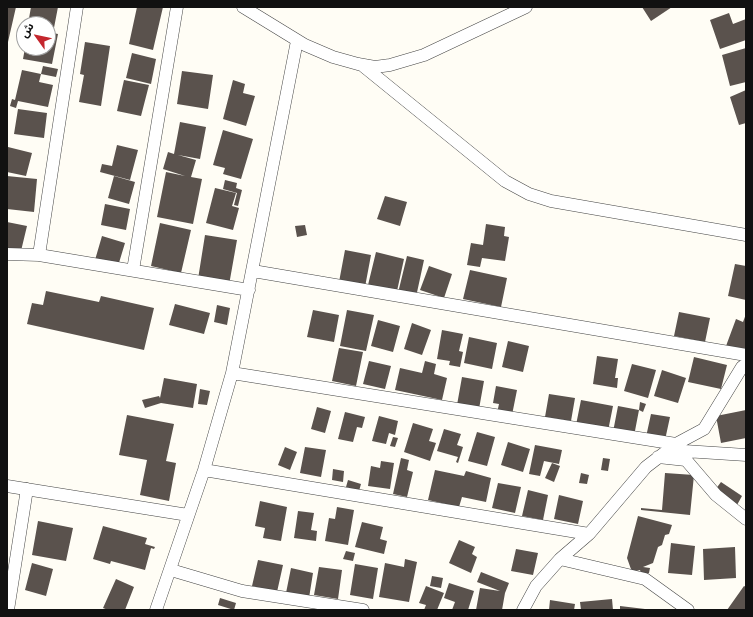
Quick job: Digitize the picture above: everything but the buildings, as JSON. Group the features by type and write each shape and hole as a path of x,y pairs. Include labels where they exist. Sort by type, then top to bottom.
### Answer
{"street":[{"path":"40,255 77,7"},
{"path":"133,270 177,7"},
{"path":"243,7 297,40 333,57 375,67 390,65 424,55 526,7"},
{"path":"156,610 171,570 204,470 232,373 297,40"},
{"path":"362,65 505,181 529,194 551,201 746,234"},
{"path":"7,254 40,255 249,290"},
{"path":"252,272 746,355"},
{"path":"523,610 536,586 560,559 589,534 646,467 672,447 704,429 742,367 746,364"},
{"path":"232,373 672,447 746,454"},
{"path":"658,457 686,460 716,495 746,519"},
{"path":"204,470 589,534"},
{"path":"7,486 188,515"},
{"path":"8,610 27,489"},
{"path":"560,559 644,579 688,610"},
{"path":"171,570 242,591 363,610"}]}
